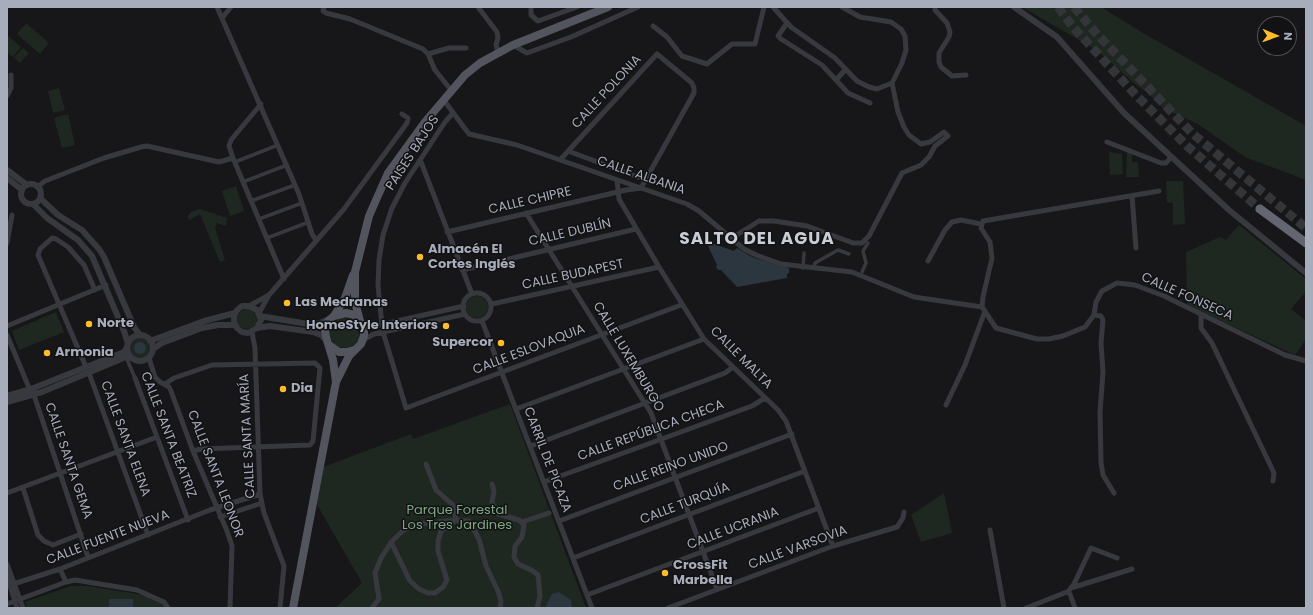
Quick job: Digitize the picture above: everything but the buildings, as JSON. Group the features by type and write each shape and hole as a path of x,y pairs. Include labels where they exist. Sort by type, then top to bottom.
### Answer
{"highway":[{"path":"1260,209 1306,243"}],"main road":[{"path":"293,608 336,382 349,356 363,340 364,332 355,302 355,272 364,234 382,184 408,144 443,99 472,68 498,52 513,45 608,7"},
{"path":"336,382 333,360 325,329 345,298 351,277 355,272"},
{"path":"333,317 346,313 354,315 361,322"},
{"path":"328,343 339,352 355,350"}],"street":[{"path":"217,7 287,165 316,240"},
{"path":"222,18 231,7"},
{"path":"324,7 323,11 326,13 350,19 422,49 428,54 435,70 451,90"},
{"path":"478,7 497,32 498,38 496,45 498,52"},
{"path":"531,7 531,15 538,21 577,7"},
{"path":"513,45 527,53 570,37 638,7"},
{"path":"654,26 667,37 682,56 707,64 726,47 732,44 755,44 764,7"},
{"path":"773,7 787,23 826,50 857,81 869,87 880,88 892,83"},
{"path":"732,238 759,221 774,221 807,226 858,244 866,240 902,173 921,165 930,157 935,146 948,136 944,132 930,142 921,144 909,135 898,112 892,83 902,63 906,50 905,36 901,29 891,22 860,17 842,7"},
{"path":"935,7 935,10 947,23 950,32 949,37 939,53 939,62 946,72 952,76 966,75"},
{"path":"1014,7 1057,37 1124,113 1229,210 1306,273"},
{"path":"787,23 778,36 781,39 822,65 848,93 870,103"},
{"path":"428,54 449,48 466,48"},
{"name":"CALLE POLONIA","path":"560,160 657,54 692,83 694,93 641,188"},
{"path":"836,80 845,70"},
{"path":"7,96 11,88 11,75"},
{"name":"CALLE ALBANIA","path":"443,99 466,132 472,135 503,141 687,204 699,211 744,249 756,255 781,264 803,268 814,267 852,272 914,297 984,309"},
{"path":"260,104 231,140 229,146 284,279"},
{"name":"PAISES BAJOS","path":"382,325 378,273 383,235 398,194 453,113"},
{"path":"249,306 269,294 284,279 344,209 407,123 408,118 402,114"},
{"path":"1107,142 1161,163 1166,163 1171,157"},
{"path":"7,170 27,185 37,187 45,181 104,158 147,146 219,162 234,160 278,145"},
{"path":"568,151 646,180"},
{"path":"419,161 421,162 472,294"},
{"path":"243,182 287,165"},
{"path":"7,178 22,190"},
{"path":"617,180 619,189 618,193 633,188 641,188"},
{"path":"27,185 22,190 22,198 28,204 33,204 47,218 83,245 95,261 127,336 129,358"},
{"path":"251,201 295,185"},
{"path":"37,187 40,198 58,215 82,230 99,249 104,257 134,327 140,335 146,337 150,341 153,350"},
{"path":"928,261 944,230 952,222 961,220 981,224 983,221 1159,191"},
{"name":"CALLE CHIPRE","path":"447,232 618,193"},
{"name":"CALLE MALTA","path":"618,193 636,229 658,267 704,339 778,410 792,434 833,546"},
{"path":"1132,196 1136,248"},
{"path":"33,204 40,198"},
{"path":"259,219 302,203"},
{"name":"CALLE LUXEMBURGO","path":"526,213 651,413 716,589"},
{"path":"7,243 12,215"},
{"path":"267,238 309,222"},
{"path":"946,405 965,365 984,309 982,297 992,258 990,242 981,228 981,224"},
{"name":"CALLE DUBLÍN","path":"462,270 636,229"},
{"name":"CALLE SANTA ELENA","path":"95,290 86,268 76,255 56,239 52,238 38,253 87,370 148,535"},
{"path":"862,272 866,263 863,251 868,243"},
{"path":"814,267 815,263 838,250 849,254"},
{"path":"803,268 804,253"},
{"name":"CALLE BUDAPEST","path":"492,304 658,267"},
{"name":"CALLE FONSECA","path":"984,309 996,328 1043,340 1077,331 1090,322 1094,315 1096,302 1102,291 1109,286 1126,283 1164,296 1285,355 1306,361"},
{"path":"7,326 106,285"},
{"path":"477,293 485,295 492,304 489,315 482,321 475,321 466,314 464,306 465,301 472,294 477,293"},
{"path":"254,330 260,323 260,315 269,294"},
{"name":"CALLE ESLOVAQUIA","path":"384,332 406,408 682,305"},
{"path":"328,343 320,335 313,332 270,326 242,332 235,325 233,319 235,313 242,306 255,308 260,315 314,325 333,317"},
{"path":"361,322 371,326 382,325 464,306"},
{"path":"150,341 204,320 235,313"},
{"path":"363,340 384,332 466,314"},
{"path":"1094,315 1099,315 1103,320 1103,372 1100,404 1101,463 1103,475 1114,493"},
{"path":"1201,315 1201,328 1212,342 1274,473 1273,481"},
{"name":"CARRIL DE PICAZA","path":"482,321 592,608"},
{"path":"7,396 129,358 140,362 149,358 153,350 162,343 202,328 218,325 235,325"},
{"name":"CALLE SANTA MARÍA","path":"254,330 260,494 284,566 280,608"},
{"path":"7,335 30,390"},
{"path":"7,402 34,395 124,352 131,339 140,335"},
{"path":"516,409 704,339"},
{"name":"CALLE SANTA BEATRIZ","path":"129,358 135,378 188,520"},
{"name":"CALLE SANTA LEONOR","path":"149,358 155,377 172,391 232,546 230,608"},
{"path":"165,384 174,378 209,366 317,364 320,370 313,443 309,446 201,449 194,451"},
{"path":"531,446 725,373 733,367"},
{"name":"CALLE SANTA GEMA","path":"34,395 88,558"},
{"name":"CALLE REPÚBLICA CHECA","path":"544,482 752,406 765,398"},
{"name":"CALLE REINO UNIDO","path":"559,521 792,434"},
{"path":"7,493 157,437"},
{"path":"426,464 436,490 453,505 456,520"},
{"name":"CALLE TURQUÍA","path":"573,558 805,471"},
{"path":"492,484 494,491 492,502 498,514 522,522 549,513"},
{"path":"23,488 38,535 44,540 53,545 81,534"},
{"name":"CALLE FUENTE NUEVA","path":"10,585 88,558 260,494"},
{"path":"220,517 262,503"},
{"name":"CALLE UCRANIA","path":"587,595 819,508"},
{"name":"CALLE VARSOVIA","path":"668,608 833,546 897,527 904,518 904,512"},
{"path":"391,542 410,581 419,589 428,593 435,593 443,587 447,580 440,562 438,541 441,531 456,520"},
{"path":"372,608 379,599 375,573 381,558 391,542 404,530 411,527 456,520 470,521 473,525 481,544 486,566 498,591 501,601 500,608"},
{"path":"522,522 524,525 523,534 515,546 514,557 518,564 538,575 540,596 537,608"},
{"path":"990,530 1004,608"},
{"path":"1075,608 1070,590 1091,548 1117,558"},
{"path":"7,564 10,585"},
{"path":"60,568 66,582"},
{"path":"1026,608 1070,590 1132,568"},
{"path":"7,576 17,600 23,608"},
{"name":"CALLE FUENTE NUEVA","path":"7,604 75,580 137,590 164,602 168,608"},
{"path":"17,600 17,608"}],"green space":[{"path":"1022,7 1101,7 1143,33 1306,126 1306,180 1245,157 1198,124 1163,108 1147,92 1135,84 1098,51"},
{"path":"26,23 49,43 40,54 17,34"},
{"path":"7,35 21,47 13,57 7,52"},
{"path":"23,48 29,53 20,63 14,58"},
{"path":"59,88 65,110 53,113 48,91"},
{"path":"68,114 75,145 62,148 54,118"},
{"path":"1109,152 1122,154 1123,174 1110,175"},
{"path":"1127,152 1132,154 1132,162 1138,162 1139,177 1126,177"},
{"path":"1166,181 1183,181 1185,224 1173,225 1173,203 1167,202"},
{"path":"236,186 244,211 230,216 222,191"},
{"path":"200,209 227,218 226,226 217,223 215,228 225,260 220,262 200,214 190,220 187,217 191,212"},
{"path":"1239,225 1306,279 1306,291 1291,309 1306,321 1306,339 1295,355 1187,305 1186,252 1220,237 1226,240"},
{"path":"477,296 481,297 487,303 487,311 481,317 477,318 473,317 467,311 466,307 467,303 473,297"},
{"path":"247,309 254,312 257,319 254,326 247,329 240,326 237,319 240,312"},
{"path":"56,312 64,332 19,350 12,331"},
{"path":"345,318 356,322 360,333 356,344 345,348 334,344 330,333 334,322"},
{"path":"140,338 147,341 150,348 147,355 140,358 133,355 130,348 133,341"},
{"name":"Parque Forestal Los Tres Jardines","path":"510,404 586,608 335,608 362,583 316,503 323,467 411,434 413,439"},
{"path":"944,493 952,533 921,542 911,515"},
{"path":"71,586 87,586 144,595 159,600 166,608 27,608 25,602"}],"shaded area":[{"path":"711,243 734,251 737,248 752,257 789,268 787,278 737,287 721,270 718,270 716,267 717,265 708,246"},
{"path":"142,342 145,343 145,353 138,354 135,353 134,346 135,343"},
{"path":"559,592 571,600 572,608 545,608 552,594"},
{"path":"109,599 133,599 133,608 109,608"}],"tunnel":[{"path":"1058,7 1073,27 1133,92 1187,146 1260,209"},
{"path":"1074,7 1095,32 1193,134 1306,228"}],"place":[{"name":"Almacén El Cortes Inglés","path":"420,257"},
{"name":"Las Medranas","path":"287,303"},
{"name":"Norte","path":"89,324"},
{"name":"HomeStyle Interiors","path":"446,326"},
{"name":"Supercor","path":"501,343"},
{"name":"Armonia","path":"47,353"},
{"name":"Dia","path":"283,389"},
{"name":"CrossFit Marbella","path":"665,573"}],"district":[{"name":"SALTO DEL AGUA","path":"757,240"}]}
